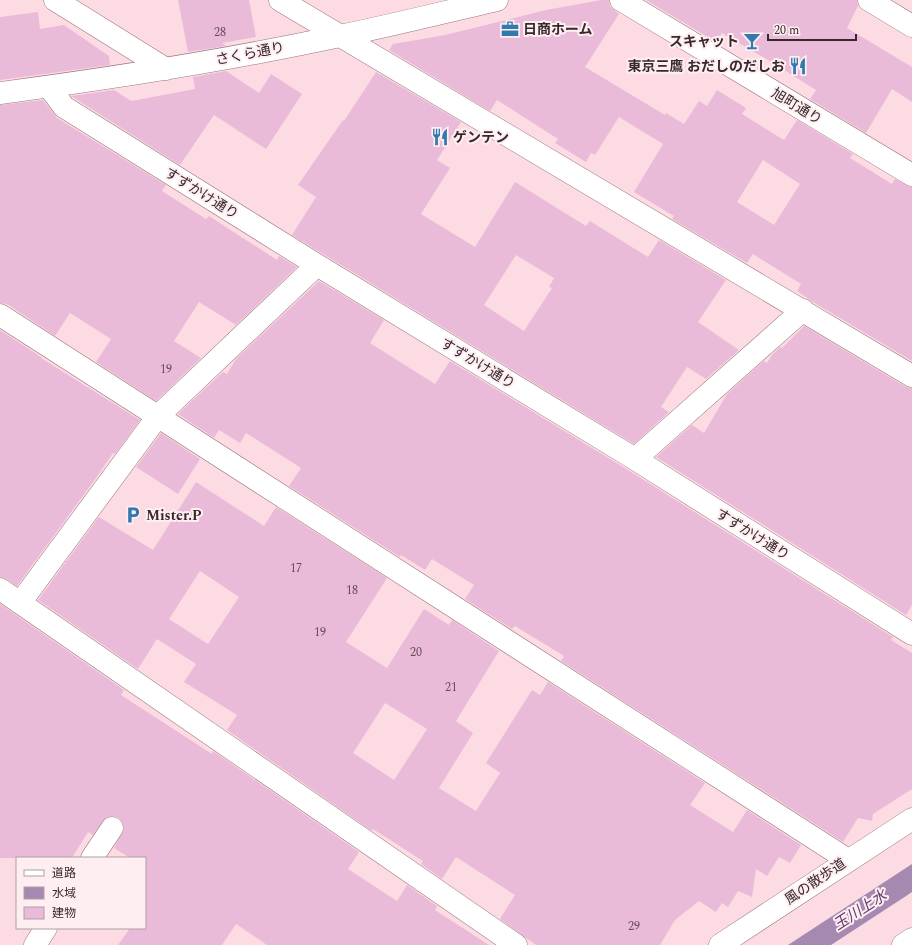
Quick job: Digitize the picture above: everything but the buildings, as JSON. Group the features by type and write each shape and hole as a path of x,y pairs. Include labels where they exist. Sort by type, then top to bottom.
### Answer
{"street":[{"path":"55,0 166,69"},
{"path":"280,0 912,376"},
{"name":"さくら通り","path":"0,93 166,69 340,36 497,0"},
{"name":"旭町通り","path":"621,0 912,175"},
{"path":"869,0 912,26"},
{"name":"すずかけ通り","path":"49,87 64,107 317,265 635,459 912,634"},
{"path":"20,603 158,416 317,265"},
{"path":"635,459 803,310"},
{"path":"0,315 848,860"},
{"path":"0,589 516,945"},
{"name":"風の散歩道","path":"720,945 912,819"},
{"path":"93,857 112,828"},
{"path":"35,945 45,929"},
{"path":"903,945 912,939"}],"water":[{"name":"玉川上水","path":"912,864 912,892 903,898 831,945 788,945"}],"place":[{"name":"日商ホーム","path":"510,29"},
{"name":"スキャット","path":"752,41"},
{"name":"東京三鷹 おだしのだしお","path":"798,66"},
{"name":"ゲンテン","path":"440,137"},
{"name":"Mister.P","path":"133,515"}]}
